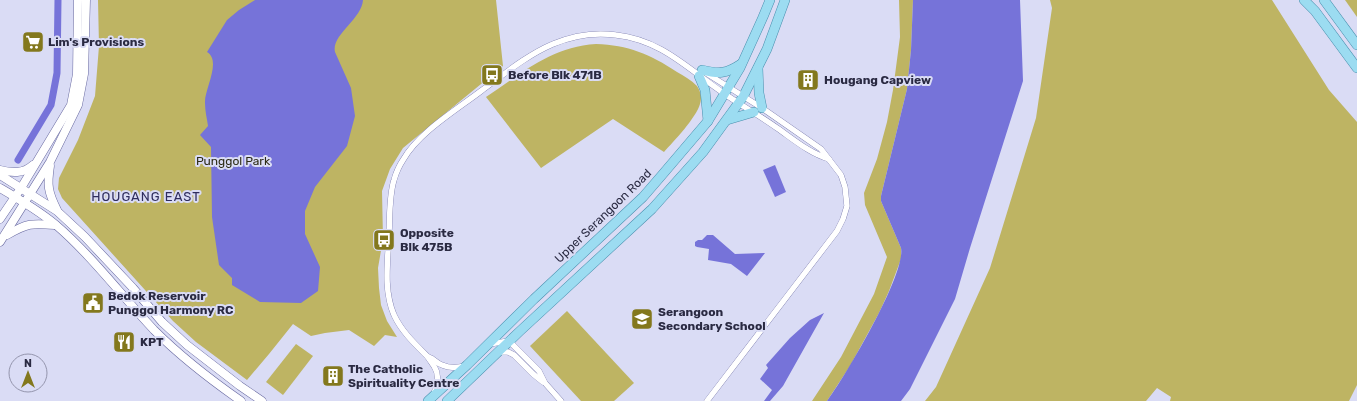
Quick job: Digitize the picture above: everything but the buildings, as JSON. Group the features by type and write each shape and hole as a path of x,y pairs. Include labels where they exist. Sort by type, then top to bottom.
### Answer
{"main road":[{"path":"0,219 16,197 72,105 77,74 78,0"},
{"path":"2,239 50,162 78,106 84,74 86,0"},
{"name":"Upper Serangoon Road","path":"431,399 642,197 708,120 743,63 770,0"},
{"path":"447,401 509,341 652,209 703,152 741,100 767,49 784,0"},
{"path":"1304,0 1315,12 1357,68"},
{"path":"1324,0 1357,45"},
{"path":"708,120 705,90 700,73 722,73 734,69 743,63"},
{"path":"726,120 758,110 758,67"},
{"path":"0,170 7,172 22,172 27,170 38,160"},
{"path":"50,162 48,189 57,211"},
{"path":"0,175 57,211 133,288 162,322 187,345 262,401"},
{"path":"0,188 16,197 56,225 92,260 154,330 178,352 241,401"},
{"path":"2,239 20,227 29,224 56,225"}],"street":[{"path":"431,399 436,387 436,368 430,362 428,357 404,333 389,300 387,282 390,219 394,180 403,159 411,148 443,119 513,68 547,47 569,39 603,34 636,39 654,45 700,73 821,149 844,181 847,206 843,220 837,231 707,401"},
{"path":"741,100 758,110 816,155 829,159"},
{"path":"487,344 509,341 539,371 545,383"},
{"path":"498,352 508,352 514,355 533,374 545,383 561,401"},
{"path":"428,357 434,359 440,365 459,368 467,365"}],"green space":[{"name":"Punggol Park","path":"98,0 496,0 503,66 403,148 390,169 382,191 383,239 378,268 379,288 381,305 387,321 397,337 385,335 374,346 349,330 311,336 293,324 247,380 196,342 173,321 62,198 58,189 59,178 78,140 95,96 99,46"},
{"path":"899,0 913,0 911,50 907,89 881,201 901,248 901,259 879,313 850,366 827,401 812,401 841,357 874,294 887,257 865,205 864,193 877,159 887,122 893,90 900,37"},
{"path":"1050,0 1272,0 1329,90 1357,122 1357,385 1349,401 1170,401 1171,397 1157,388 1146,401 925,401 936,387 990,268 1036,118 1052,8"},
{"path":"1345,0 1357,0 1357,17"},
{"path":"596,44 618,46 648,55 687,78 697,86 700,93 701,102 698,110 664,152 613,119 541,168 486,97 525,70 551,56 580,46"},
{"path":"567,311 634,383 614,401 581,401 530,346"},
{"path":"296,344 313,356 283,395 266,382"}],"shaded area":[{"path":"255,0 363,0 358,14 342,33 335,46 335,52 351,88 355,116 347,146 315,187 305,211 305,234 320,267 318,291 301,303 260,302 232,285 232,278 219,265 212,217 211,147 200,135 208,126 205,109 205,97 213,69 211,56 207,52 227,20"},
{"path":"913,0 1020,0 1023,81 955,299 910,389 901,401 827,401 860,349 885,302 900,261 901,248 881,201 881,196 907,89 911,50"},
{"path":"775,165 786,192 775,197 763,170"},
{"path":"707,235 713,235 735,254 765,253 747,276 731,264 708,260 709,249 695,246 695,242 702,240"},
{"path":"824,313 783,386 770,401 764,401 772,390 760,379 768,368 766,365 790,338 810,320"}],"waterway":[{"path":"18,160 51,105 57,73 58,0"}],"place":[{"name":"Lim's Provisions","path":"33,42"},
{"name":"Before Blk 471B","path":"492,75"},
{"name":"Hougang Capview","path":"808,80"},
{"name":"Opposite Blk 475B","path":"384,240"},
{"name":"Bedok Reservoir Punggol Harmony RC","path":"93,303"},
{"name":"Serangoon Secondary School","path":"642,319"},
{"name":"KPT","path":"124,342"},
{"name":"The Catholic Spirituality Centre","path":"333,376"}],"district":[{"name":"HOUGANG EAST","path":"146,196"}]}
